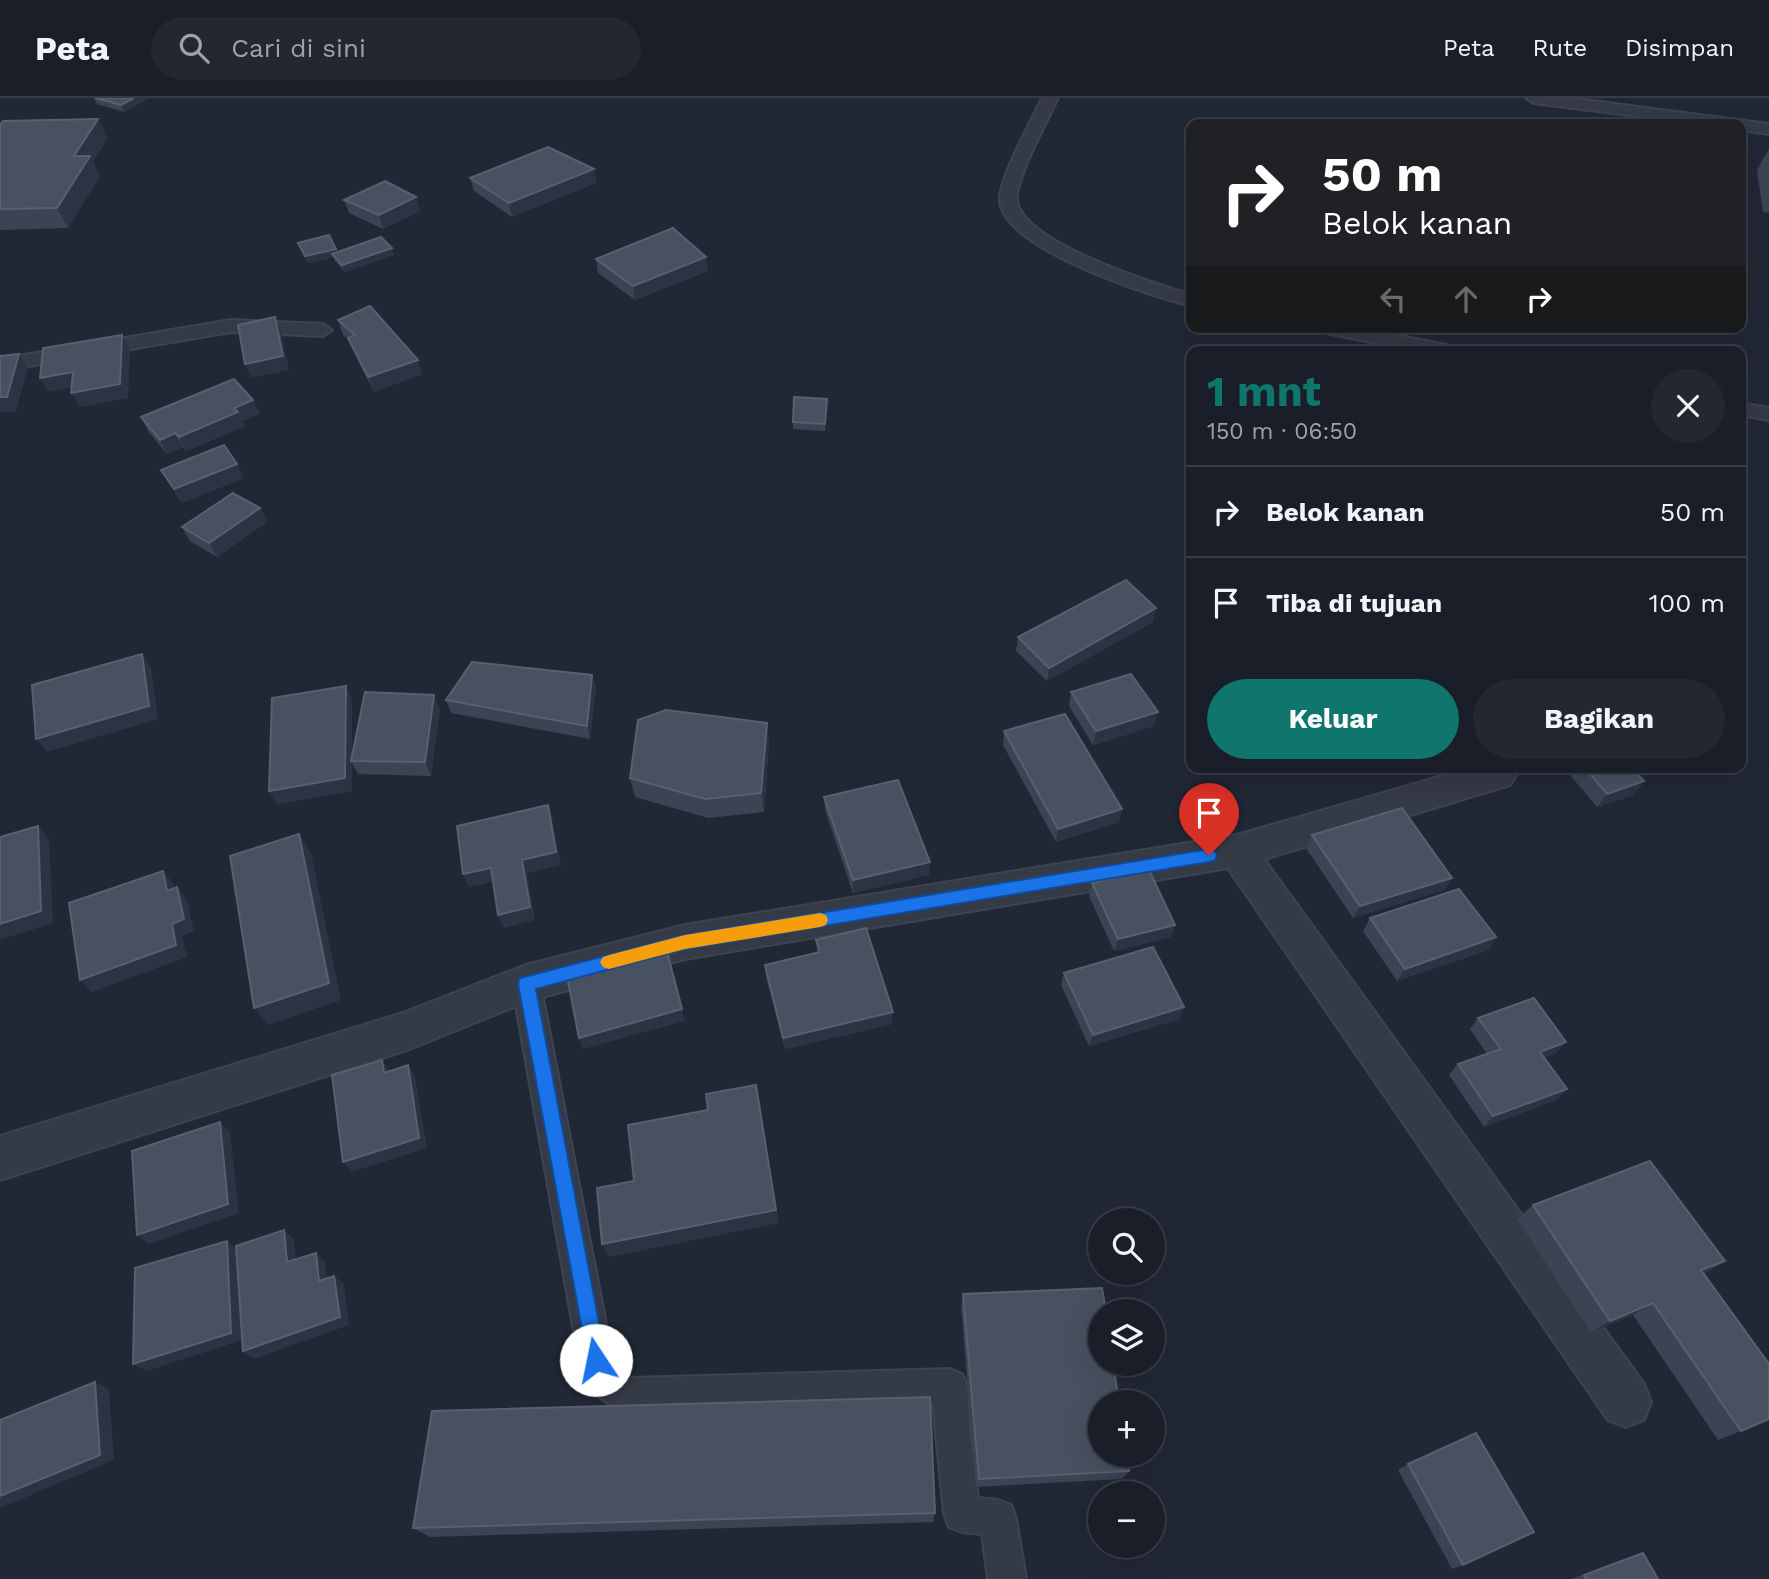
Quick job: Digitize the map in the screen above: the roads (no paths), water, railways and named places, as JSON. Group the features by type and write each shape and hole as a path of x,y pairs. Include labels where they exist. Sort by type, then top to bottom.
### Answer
{"street":[{"path":"0,1158 407,1031 526,984 685,942 1237,851 1497,775"},
{"path":"1237,851 1626,1402"}],"lane":[{"path":"1050,98 1013,180 1008,198 1014,218 1033,236 1058,250 1147,287 1186,299"},
{"path":"1534,98 1694,119"},
{"path":"1746,126 1769,129"},
{"path":"0,365 231,326 323,330"},
{"path":"1356,333 1421,346"},
{"path":"1746,410 1769,414"},
{"path":"526,984 596,1360 602,1380 614,1390 631,1395 950,1386 952,1433 962,1514 998,1518 1007,1579"}]}
